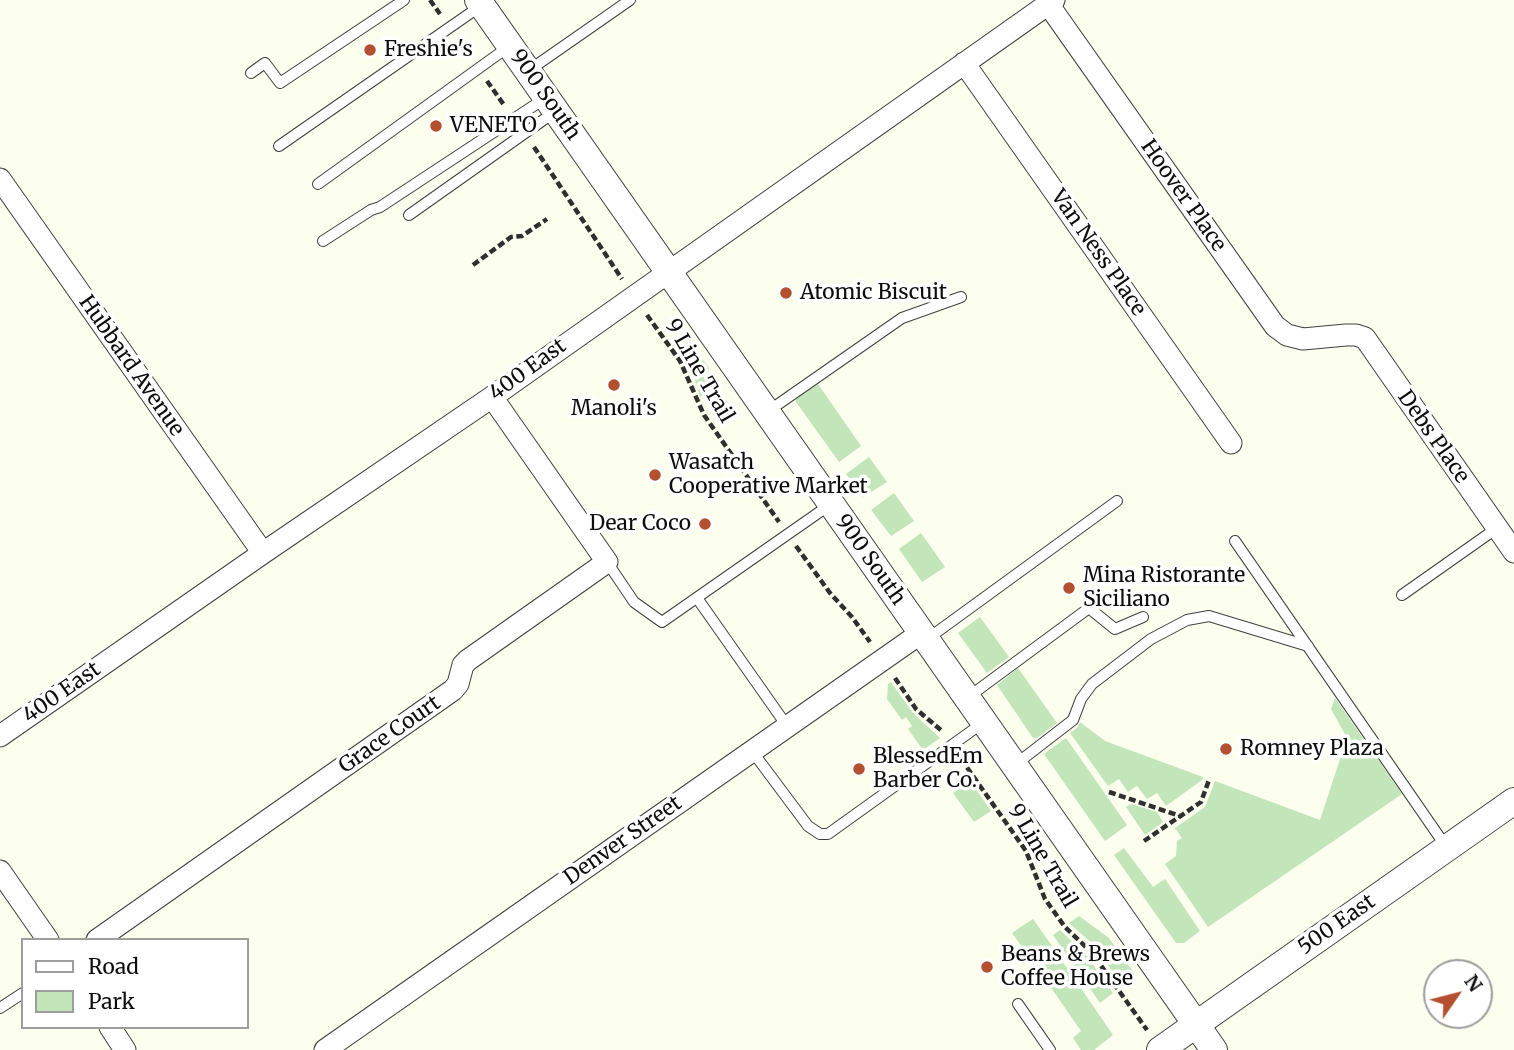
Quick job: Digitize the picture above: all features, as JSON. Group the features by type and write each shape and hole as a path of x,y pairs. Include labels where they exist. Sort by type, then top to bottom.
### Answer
{"street":[{"name":"900 South","path":"480,2 1214,1050"},
{"name":"400 East","path":"0,736 262,552 492,397 1051,2"},
{"name":"Hoover Place","path":"1051,2 1275,326 1287,335 1303,339 1346,335"},
{"name":"Van Ness Place","path":"964,63 1231,443"},
{"name":"Hubbard Avenue","path":"0,179 262,552"},
{"name":"Debs Place","path":"1346,335 1364,338 1370,345 1514,552"},
{"path":"492,397 607,562"},
{"name":"Grace Court","path":"100,938 453,690 458,684 463,665 468,660 607,562"},
{"name":"Denver Street","path":"325,1050 787,726 923,636"},
{"name":"500 East","path":"1160,1050 1514,801"},
{"path":"0,871 47,938"},
{"path":"111,1029 125,1050"}],"lane":[{"path":"251,73 265,63 280,83 404,0"},
{"path":"528,71 630,0"},
{"path":"279,146 480,2"},
{"path":"318,184 510,45"},
{"path":"409,215 552,104"},
{"path":"323,241 552,104"},
{"path":"767,412 902,318 961,297"},
{"path":"923,636 1116,501"},
{"path":"607,562 634,602 662,622 831,504"},
{"path":"1402,595 1497,528"},
{"path":"1235,541 1447,848"},
{"path":"697,597 787,726"},
{"path":"967,698 1089,608 1115,629 1143,617"},
{"path":"1014,766 1073,720 1081,699 1092,684 1151,639 1187,620 1209,616 1308,646"},
{"path":"752,751 808,826 820,834 828,834 984,722"},
{"path":"0,1008 21,994"},
{"path":"1018,1004 1050,1050"}],"path":[{"path":"473,265 511,237 522,236 547,219"},
{"name":"9 Line Trail","path":"649,317 680,361 704,415 830,593 852,617 871,644"},
{"name":"9 Line Trail","path":"889,670 916,709 941,729 1026,851 1045,899 1065,927 1092,953 1143,1024"},
{"path":"1144,841 1200,802 1209,780"},
{"path":"1109,792 1180,816"}],"green space":[{"path":"690,342 709,368 705,394 700,397 692,371 677,347"},
{"path":"818,384 861,446 839,462 796,402 796,399"},
{"path":"869,457 887,482 863,497 846,474"},
{"path":"894,493 914,521 891,536 871,510"},
{"path":"921,533 945,567 922,582 899,549"},
{"path":"980,617 1009,657 987,673 958,633"},
{"path":"1018,668 1057,723 1037,738 1033,738 997,685"},
{"path":"891,682 913,713 940,738 923,750 908,729 912,726 906,717 902,720 887,699 888,684"},
{"path":"1335,698 1402,794 1208,927 1165,864 1176,856 1177,841 1182,838 1175,828 1205,807 1215,781 1320,820 1347,738 1331,709"},
{"path":"1080,722 1105,741 1203,777 1202,780 1166,806 1157,793 1147,799 1137,786 1128,792 1119,779 1108,786 1070,733"},
{"path":"1066,738 1127,825 1105,841 1044,754"},
{"path":"970,781 991,811 974,822 953,793"},
{"path":"1131,804 1157,812 1163,822 1145,835 1126,807"},
{"path":"1124,848 1153,887 1165,879 1200,931 1184,943 1176,943 1114,855"},
{"path":"1079,916 1109,938 1135,974 1123,986 1094,945 1069,923"},
{"path":"1033,919 1052,946 1032,960 1012,933"},
{"path":"1060,930 1087,956 1113,993 1100,1003 1053,935"},
{"path":"1056,952 1113,1035 1094,1050 1081,1050 1073,1038 1081,1031 1036,966"}],"place":[{"name":"Freshie's","path":"370,50"},
{"name":"VENETO","path":"436,126"},
{"name":"Atomic Biscuit","path":"786,293"},
{"name":"Manoli's","path":"614,385"},
{"name":"Wasatch Cooperative Market","path":"655,475"},
{"name":"Dear Coco","path":"705,524"},
{"name":"Mina Ristorante Siciliano","path":"1069,588"},
{"name":"Romney Plaza","path":"1226,749"},
{"name":"BlessedEm Barber Co.","path":"859,769"},
{"name":"Beans & Brews Coffee House","path":"987,967"}]}
